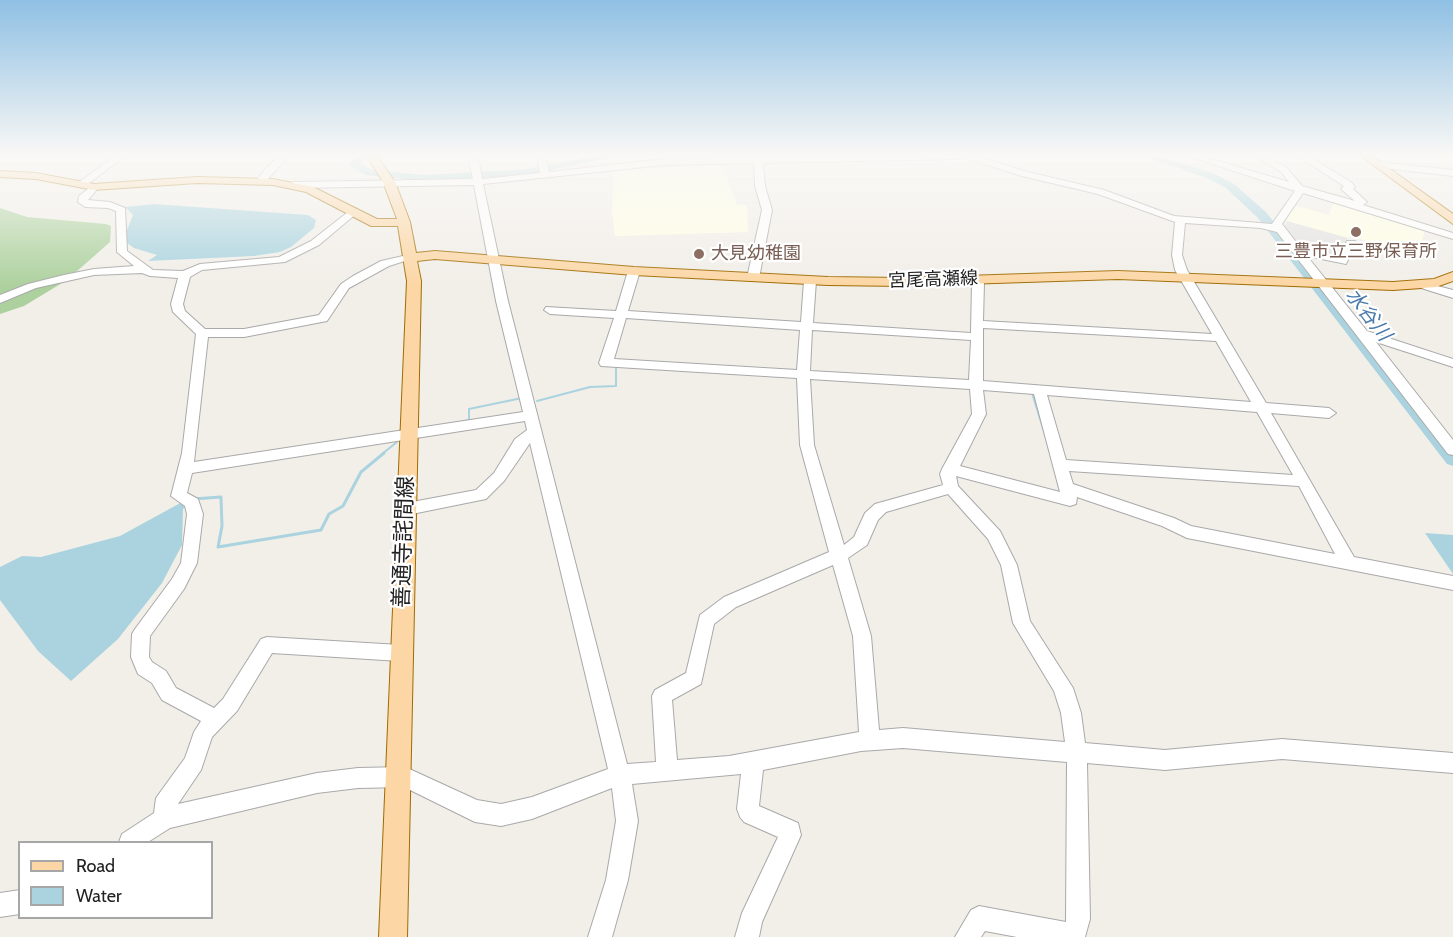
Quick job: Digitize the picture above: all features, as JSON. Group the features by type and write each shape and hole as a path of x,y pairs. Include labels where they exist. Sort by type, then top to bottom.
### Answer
{"main road":[{"path":"328,200 375,223 404,222"},
{"name":"善通寺詫間線","path":"393,937 396,777 414,281 412,256 404,222 395,200"},
{"path":"1425,200 1453,220"},
{"name":"宮尾高瀬線","path":"412,256 435,255 634,271 810,281 891,282 1094,275 1422,285 1453,276"}],"street":[{"path":"82,200 88,205 110,205 121,210 122,252 150,273 185,275 203,263 280,260 315,243 353,211"},
{"path":"482,200 502,301 620,775 627,821 617,880 600,937"},
{"path":"753,278 767,210 764,200"},
{"path":"1123,200 1179,220 1261,225 1280,229"},
{"path":"1292,200 1276,225 1453,450"},
{"path":"1336,200 1453,236"},
{"path":"1352,205 1362,202 1359,200"},
{"path":"1179,220 1177,255 1185,276 1262,407 1348,562"},
{"path":"1296,249 1342,262 1351,243"},
{"path":"185,275 177,304 179,312 202,333 244,333 323,318 345,286 385,263 412,256"},
{"path":"0,299 64,278 94,272 146,269"},
{"path":"634,271 619,314 606,363 1039,389 1329,412"},
{"path":"810,281 803,374 807,445 837,556 862,636 870,740"},
{"path":"967,937 979,918 1071,933 1077,928 1079,854 1076,753 1071,713 1063,688 1049,661 1022,623 1009,565 994,535 951,488 948,474 979,414 976,385 978,282"},
{"path":"1422,285 1453,294"},
{"path":"550,310 808,326 1221,338"},
{"path":"202,333 198,387 180,496 192,503 195,514 189,563 178,585 141,634 141,657 144,668 159,677 169,694 214,719"},
{"path":"1361,333 1453,363"},
{"path":"950,469 1070,500 1039,389"},
{"path":"185,469 408,434 533,423"},
{"path":"406,509 481,495 499,477 533,423"},
{"path":"1060,465 1304,482"},
{"path":"667,771 662,696 694,678 706,620 730,602 837,556 861,541 871,517 881,508 951,488"},
{"path":"1067,488 1168,522 1187,532 1453,583"},
{"path":"165,818 164,806 194,763 204,732 214,719 230,705 267,645 400,653"},
{"path":"133,841 165,818 317,783 358,778 405,777 475,811 501,815 532,808 620,775 753,762 870,740 903,738 1165,760 1282,749 1453,763"},
{"path":"747,937 750,921 790,831 752,814 748,809 753,762"},
{"path":"0,905 18,902"}],"shaded area":[{"path":"613,200 735,200 737,205 747,205 748,232 615,236"},
{"name":"三豊市立三野保育所","path":"1334,201 1425,229 1419,255 1349,236 1338,260 1284,227 1293,205 1329,215"},
{"path":"1287,221 1348,238 1338,260 1299,248 1284,227"}],"green space":[{"path":"0,208 27,217 106,224 111,226 110,242 67,280 24,306 0,314"}],"water":[{"path":"154,204 308,215 316,220 314,228 291,247 280,252 254,256 148,261 157,255 134,248 123,240 133,215 125,207"},
{"path":"184,501 188,504 183,509 182,545 162,583 118,639 71,681 38,651 0,600 0,567 22,556 41,557 120,536"},
{"path":"1425,533 1453,535 1453,574"}],"waterway":[{"name":"水谷川","path":"1245,200 1262,215 1453,460"},
{"path":"537,401 590,387 616,386 616,367 619,366"},
{"path":"1032,393 1046,438"},
{"path":"464,421 469,420 469,409 522,398"},
{"path":"382,454 397,442"},
{"path":"193,499 221,497 222,526 218,547 321,530 329,514 343,506 361,472 384,453"}],"place":[{"name":"三豊市立三野保育所","path":"1356,232"},
{"name":"大見幼稚園","path":"699,254"}]}
